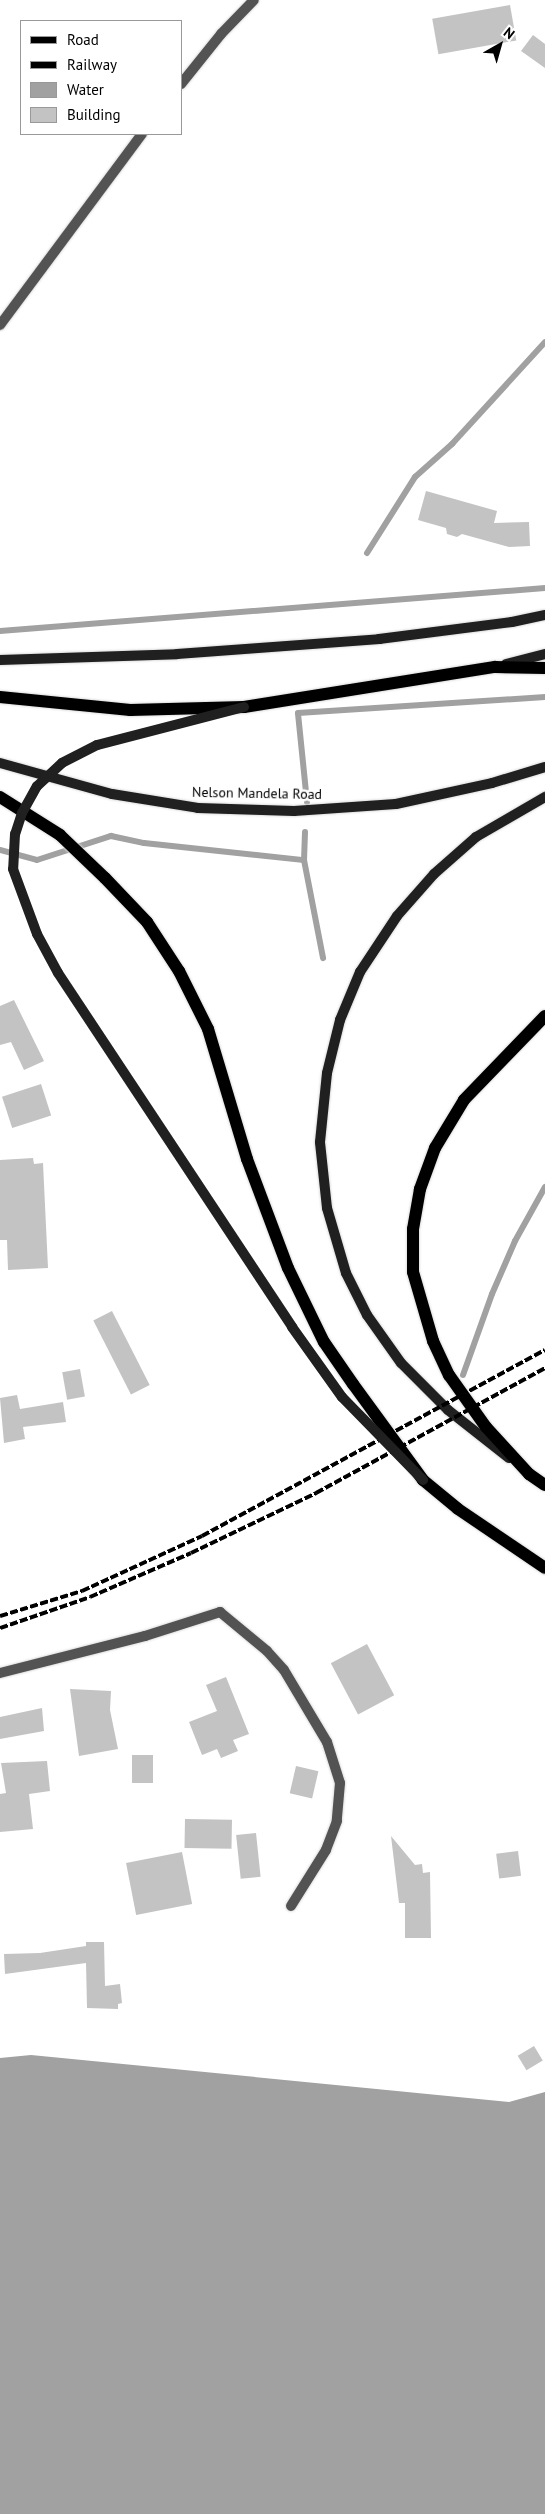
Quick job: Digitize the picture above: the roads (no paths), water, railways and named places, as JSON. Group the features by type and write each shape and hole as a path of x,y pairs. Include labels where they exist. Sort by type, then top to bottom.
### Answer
{"main road":[{"path":"0,660 177,654 379,639 512,622 545,615"},
{"path":"545,654 495,667 244,707 105,742 62,763 37,786 22,813 15,834 13,869 37,934 58,973 292,1327 342,1398 423,1480 458,1509 545,1568"},
{"path":"495,667 545,668"},
{"path":"0,697 130,710 244,707"},
{"name":"Nelson Mandela Road","path":"0,763 112,794 198,808 294,811 396,804 492,783 545,767"},
{"path":"0,797 60,834 147,922 179,971 208,1029 250,1167 288,1268 324,1342 423,1480"},
{"path":"545,797 476,837 434,874 397,916 360,972 340,1020 327,1073 320,1142 327,1208 346,1273 367,1316 401,1363 448,1410 545,1485"},
{"path":"529,1474 486,1426 450,1375 433,1341 413,1272 414,1229 420,1189 435,1148 464,1100 545,1016"}],"street":[{"path":"182,83 221,34 254,0"},
{"path":"0,325 141,135"},
{"path":"0,1673 145,1636 220,1612 267,1651 284,1670 326,1742 340,1783 337,1821 326,1850 291,1906"}],"water":[{"path":"31,2055 509,2102 545,2092 545,2514 0,2514 0,2058"}],"waterway":[{"path":"367,553 415,477 452,444 545,342"},
{"path":"0,631 545,588"},
{"path":"307,802 298,713 545,697"},
{"path":"305,832 304,860 323,958"},
{"path":"0,850 37,860 111,836 144,843 304,860"},
{"path":"463,1375 492,1294 515,1241 545,1187"}],"railway":[{"path":"0,1616 82,1591 202,1536 545,1350"},
{"path":"0,1628 90,1597 191,1553 316,1493 545,1368"}]}
